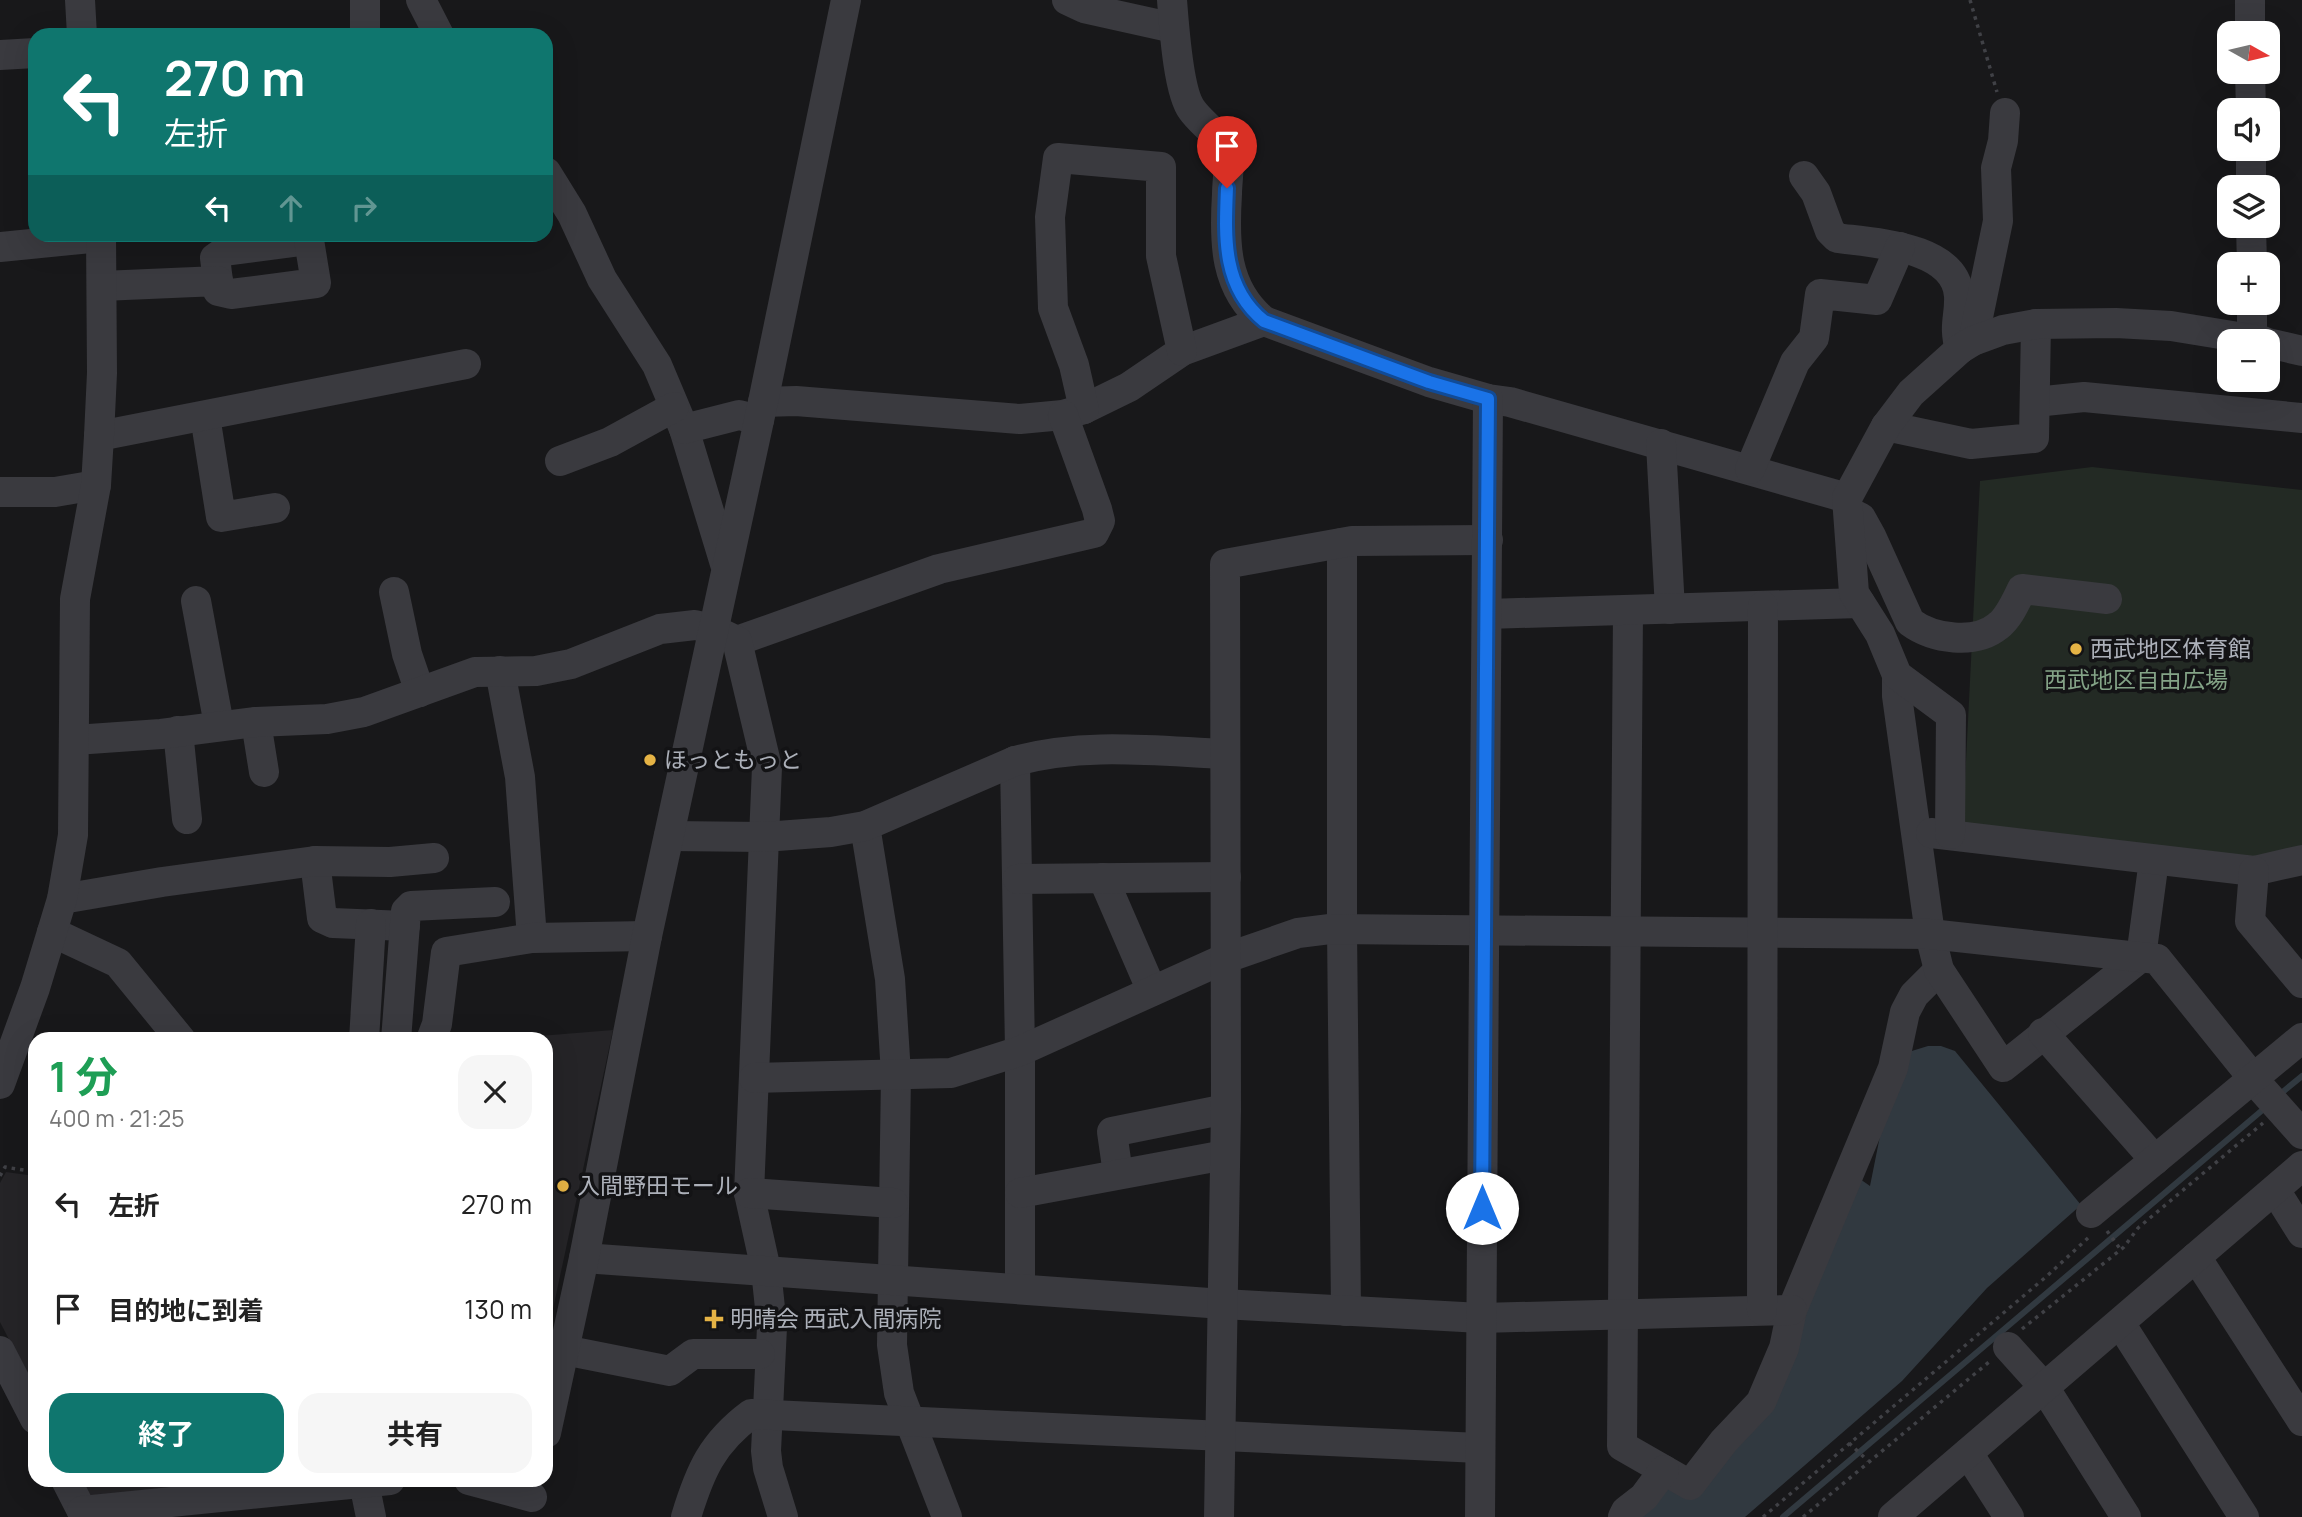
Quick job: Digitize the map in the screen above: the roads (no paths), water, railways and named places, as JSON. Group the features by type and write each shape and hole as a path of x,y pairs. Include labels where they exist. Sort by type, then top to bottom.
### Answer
{"street":[{"path":"80,0 82,28"},
{"path":"365,0 365,28"},
{"path":"421,0 435,28"},
{"path":"553,1401 669,836 725,635 726,568 846,0"},
{"path":"1067,0 1084,8 1173,14 1185,96 1191,108 1219,139 1226,152 1228,164 1225,237 1228,266 1246,302 1264,321 1429,382 1488,399 1510,401 1749,469 1848,505 1866,527 1910,622 1936,635 1958,637 1985,634 2000,625 2022,589 2107,598"},
{"path":"2250,0 2250,21"},
{"path":"0,55 28,53"},
{"path":"1966,345 1998,221 1996,168 2003,141 2005,113"},
{"path":"75,740 178,732 256,722 327,719 364,712 475,671 536,671 571,664 660,629 695,625 725,635 939,569 1094,533 1100,521 1074,412 1074,365 1053,308 1050,217 1058,158 1161,167 1161,256 1182,351"},
{"path":"1804,177 1816,193 1830,231 1837,238 1900,247 1933,259 1953,274 1959,295 1955,333 1966,345"},
{"path":"553,183 572,214 602,279 657,365 679,418 726,568"},
{"path":"0,247 46,242"},
{"path":"0,1084 35,988 62,899 73,835 75,600 96,485 101,242"},
{"path":"279,242 225,251 215,258 218,291 231,294 316,283 310,242"},
{"path":"1749,469 1795,362 1814,338 1820,294 1877,300 1900,247"},
{"path":"102,286 218,281"},
{"path":"560,461 679,418 738,415 796,401 1020,419 1074,412 1129,387 1182,351 1264,321"},
{"path":"2154,860 2141,957 2003,1066 1939,970 1930,934 1915,832 1898,710 1897,676 1880,634 1854,593 1848,505 1886,426 1911,393 1966,345 2003,330 2036,324 2116,323 2171,326 2217,334"},
{"path":"1886,426 1971,444 2034,438 2036,324"},
{"path":"2280,346 2302,351"},
{"path":"99,436 466,364"},
{"path":"2035,402 2084,397 2302,418"},
{"path":"1480,1517 1488,399"},
{"path":"205,416 221,517 275,508"},
{"path":"1661,444 1670,609"},
{"path":"0,492 55,492 96,485"},
{"path":"1219,1517 1226,1109 1225,564 1342,543 1488,540"},
{"path":"1342,543 1346,1311"},
{"path":"394,592 407,654 420,692"},
{"path":"196,601 219,726"},
{"path":"1487,614 1860,603"},
{"path":"1762,1310 1763,606"},
{"path":"1628,610 1622,1446 1690,1485 1724,1441 1761,1402 1784,1348 1792,1310 1893,1068 1905,1012 1914,995 1939,970"},
{"path":"725,635 767,767 749,1193 766,1270 772,1328 770,1413 766,1451 768,1468 783,1517"},
{"path":"500,671 520,777 533,937"},
{"path":"1897,676 1951,715 1950,834"},
{"path":"256,722 264,772"},
{"path":"178,732 187,819"},
{"path":"669,836 764,836 831,832 865,826 1015,761 1036,755 1082,749 1225,754"},
{"path":"1015,761 1020,1051 1020,1289"},
{"path":"865,826 890,979 896,1074 892,1345 899,1393 947,1517"},
{"path":"1915,832 2254,871 2302,860"},
{"path":"62,899 315,861 390,862 434,858"},
{"path":"315,861 322,918 333,923 405,926"},
{"path":"2254,871 2249,922 2302,982"},
{"path":"1018,879 1226,877"},
{"path":"1103,878 1152,991"},
{"path":"397,1032 406,911 411,906 495,902"},
{"path":"364,1032 371,924"},
{"path":"754,1079 951,1073 1020,1051 1226,958 1298,933 1342,929 1930,934 2157,959 2302,1134"},
{"path":"52,932 118,963 174,1032"},
{"path":"434,1032 446,952 533,937 647,936"},
{"path":"2043,1033 2155,1160"},
{"path":"2096,1225 2155,1160 2265,1092 2302,1038"},
{"path":"1118,1174 1112,1132 1226,1109"},
{"path":"1020,1193 1225,1155"},
{"path":"1898,1515 2302,1166"},
{"path":"2275,1190 2302,1233"},
{"path":"749,1193 893,1203"},
{"path":"2196,1257 2302,1421"},
{"path":"583,1258 1223,1304 1481,1318 1792,1310"},
{"path":"2120,1322 2244,1517"},
{"path":"2008,1347 2044,1387 2126,1517"},
{"path":"564,1350 670,1371 693,1354 760,1354"},
{"path":"0,1351 28,1405"},
{"path":"686,1517 701,1475 720,1441 751,1414 1479,1448"},
{"path":"1968,1452 2009,1517"},
{"path":"1623,1517 1626,1511 1644,1497 1664,1470"},
{"path":"70,1487 83,1514 331,1487"},
{"path":"371,1517 376,1487"},
{"path":"494,1487 532,1498"}],"waterway":[{"path":"2279,1095 2302,1076"},
{"path":"1783,1517 2266,1107"}],"place":[{"name":"西武地区体育館","path":"2076,649"},
{"name":"ほっともっと","path":"650,760"},
{"name":"入間野田モール","path":"563,1186"},
{"name":"明晴会 西武入間病院","path":"714,1319"}],"park label":[{"name":"西武地区自由広場","path":"2136,680"}]}
